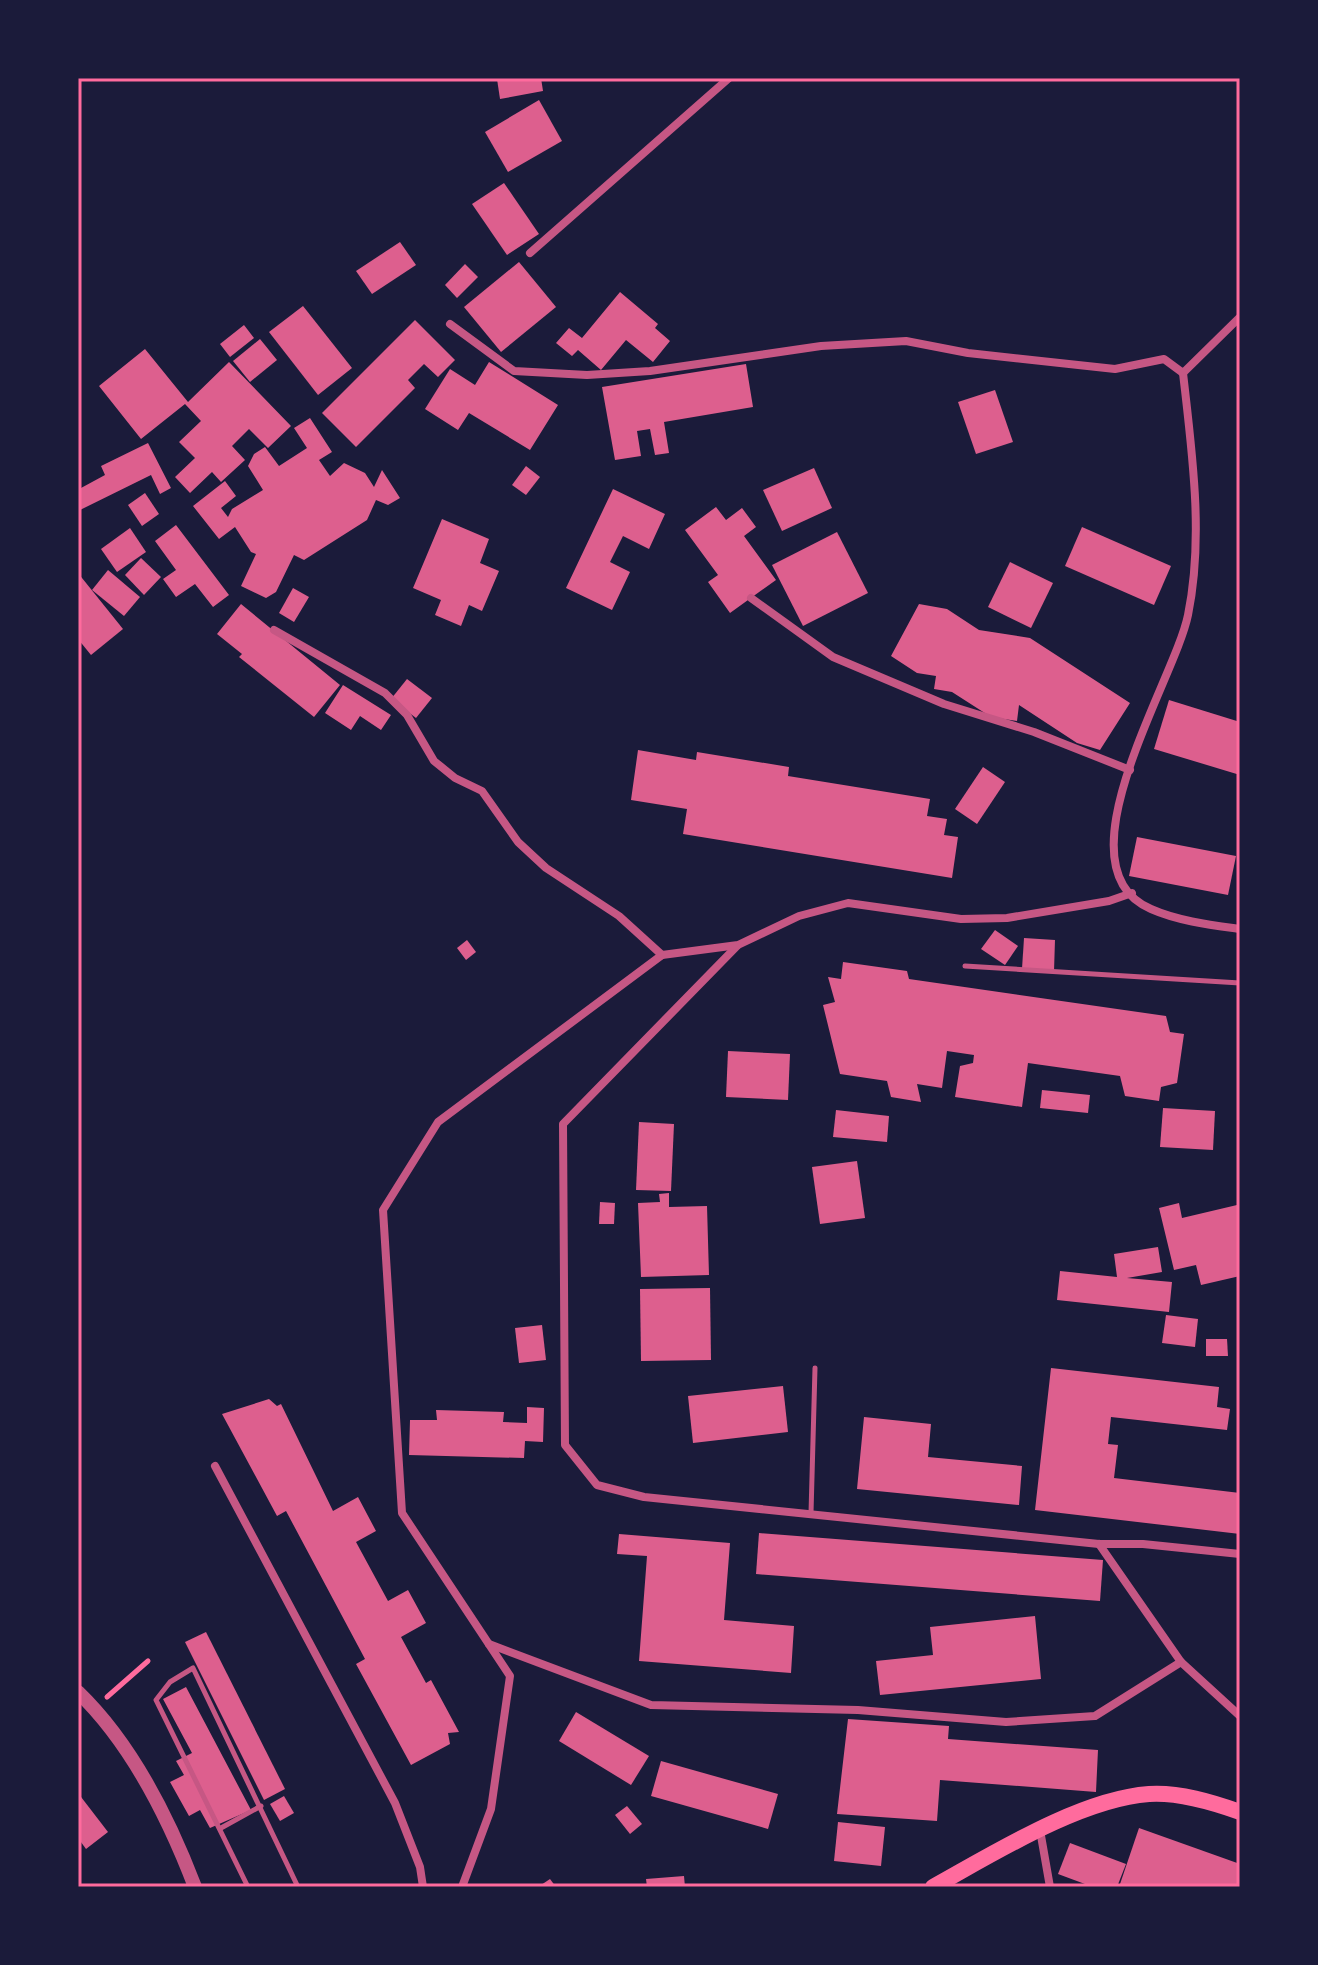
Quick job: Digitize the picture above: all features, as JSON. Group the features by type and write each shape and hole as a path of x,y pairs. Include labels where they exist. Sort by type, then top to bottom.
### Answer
{"main road":[{"path":"933,1887 1040,1829 1112,1803 1150,1794 1211,1802 1240,1812"}],"street":[{"path":"530,253 729,78"},
{"path":"1183,373 1240,317"},
{"path":"450,324 514,371 587,375 650,371 821,346 906,341 968,353 1115,369 1164,359 1183,373 1192,451 1195,536 1188,617 1130,770 1111,845 1121,883 1149,909 1240,929"},
{"path":"751,598 833,657 944,704 1034,732 1130,770"},
{"path":"274,630 385,693 407,715 434,761 455,778 482,791 518,842 546,868 619,916 662,955"},
{"path":"462,1887 491,1809 510,1676 402,1513 383,1210 438,1122 662,955 738,945 799,916 848,903 961,919 1007,918 1109,901 1132,893"},
{"path":"738,945 563,1124 565,1445 597,1485 644,1497 1099,1544 1143,1544 1240,1554"},
{"path":"215,1466 395,1803 420,1867 423,1887"},
{"path":"1099,1544 1181,1662 1240,1716"},
{"path":"488,1644 651,1705 858,1710 1006,1722 1095,1716 1181,1662"},
{"path":"78,1692 95,1708 146,1783 195,1887"},
{"path":"1040,1829 1050,1887"}],"lane":[{"path":"965,966 1240,983"},
{"path":"811,1513 815,1368"},
{"path":"248,1887 156,1700 170,1682 193,1668 298,1887"},
{"path":"221,1828 261,1806"}],"path":[{"path":"95,1708 148,1661"}],"building":[{"path":"541,78 543,91 500,99 497,79"},
{"path":"539,100 562,141 508,172 485,132"},
{"path":"504,183 539,234 507,255 472,204"},
{"path":"400,242 416,265 372,294 356,271"},
{"path":"519,262 556,307 501,352 464,307"},
{"path":"465,264 478,277 457,298 445,285"},
{"path":"620,292 658,324 655,328 670,341 653,362 626,340 601,370 578,350 572,356 556,343 569,328 582,338"},
{"path":"303,306 352,368 318,395 269,332"},
{"path":"415,320 455,360 438,377 424,364 408,380 415,388 356,447 322,413"},
{"path":"244,325 254,338 230,357 220,344"},
{"path":"260,339 277,360 250,382 233,361"},
{"path":"145,349 188,402 229,362 291,426 268,448 249,429 232,446 245,460 221,482 212,472 190,493 175,477 195,458 179,442 201,421 185,404 141,439 99,386"},
{"path":"489,362 558,405 530,450 469,413 458,430 425,409 450,369 475,385"},
{"path":"746,364 753,407 664,422 669,453 655,455 650,429 637,431 641,456 615,460 602,387"},
{"path":"995,390 1013,442 976,454 958,402"},
{"path":"310,418 332,452 319,460 330,476 344,463 365,473 374,487 382,470 400,498 388,505 376,500 367,520 304,560 294,555 276,592 266,598 241,586 256,554 251,552 235,527 219,539 193,506 225,481 236,496 221,508 228,517 232,509 263,490 248,466 254,454 265,447 279,466 307,448 294,428"},
{"path":"148,443 171,488 160,494 151,475 78,511 78,482 81,488 105,475 101,466"},
{"path":"526,466 540,477 526,495 512,485"},
{"path":"814,468 832,508 782,531 763,490"},
{"path":"613,489 665,514 649,549 623,536 610,562 630,572 612,610 566,588"},
{"path":"145,493 159,514 142,526 128,505"},
{"path":"716,507 726,520 742,508 756,527 744,536 776,580 730,613 708,582 718,575 685,530"},
{"path":"442,519 489,539 480,563 499,571 482,611 469,605 461,626 435,615 441,600 413,588"},
{"path":"176,525 229,595 213,607 195,584 176,597 163,579 176,570 155,541"},
{"path":"1082,527 1171,566 1154,605 1065,566"},
{"path":"130,528 146,552 117,572 101,549"},
{"path":"837,532 868,593 803,626 772,565"},
{"path":"141,558 161,577 144,595 125,575"},
{"path":"1010,562 1053,583 1031,628 988,607"},
{"path":"108,570 140,597 124,616 92,590"},
{"path":"78,573 123,629 91,655 78,639"},
{"path":"293,588 309,597 294,622 279,613"},
{"path":"241,604 340,685 314,717 239,657 242,654 217,634"},
{"path":"919,604 947,609 979,630 1030,638 1130,703 1100,750 1077,743 1019,705 1017,721 991,717 952,692 934,689 936,676 917,673 891,656"},
{"path":"407,679 432,698 416,718 391,699"},
{"path":"343,685 391,715 381,730 360,716 351,730 325,713"},
{"path":"1169,700 1240,722 1240,775 1154,749"},
{"path":"638,750 696,760 697,752 789,767 788,776 930,799 927,816 947,819 944,835 958,837 952,878 683,834 687,809 631,800"},
{"path":"983,767 1005,782 977,824 955,809"},
{"path":"1137,837 1236,856 1228,895 1129,876"},
{"path":"995,930 1018,946 1005,965 981,949"},
{"path":"1024,938 1055,940 1054,971 1022,969"},
{"path":"467,940 476,952 466,960 457,948"},
{"path":"843,962 907,971 909,979 1166,1016 1170,1032 1184,1034 1177,1083 1161,1087 1159,1101 1125,1096 1120,1076 1028,1063 1022,1107 955,1097 960,1066 973,1063 974,1055 947,1051 942,1088 917,1084 921,1102 891,1097 887,1081 840,1074 823,1005 835,1002 828,977 841,979"},
{"path":"728,1051 790,1054 788,1100 726,1097"},
{"path":"1042,1090 1090,1095 1088,1113 1040,1108"},
{"path":"1163,1108 1215,1111 1213,1150 1160,1147"},
{"path":"836,1110 889,1116 887,1142 833,1137"},
{"path":"639,1122 674,1124 671,1191 636,1190"},
{"path":"857,1161 865,1218 820,1224 812,1167"},
{"path":"669,1193 669,1207 707,1206 709,1275 641,1277 638,1203 660,1202 659,1194"},
{"path":"600,1202 615,1203 614,1224 599,1224"},
{"path":"1179,1203 1182,1218 1237,1205 1240,1276 1201,1285 1196,1265 1174,1270 1159,1208"},
{"path":"1158,1247 1162,1272 1127,1278 1172,1282 1169,1312 1057,1300 1060,1271 1117,1277 1114,1254"},
{"path":"710,1288 711,1360 641,1361 640,1289"},
{"path":"1166,1315 1198,1319 1195,1347 1162,1343"},
{"path":"542,1325 546,1360 519,1363 515,1328"},
{"path":"1206,1339 1227,1339 1228,1356 1206,1356"},
{"path":"1051,1368 1219,1387 1217,1407 1230,1409 1227,1430 1111,1417 1108,1444 1118,1445 1114,1478 1240,1493 1240,1534 1035,1510"},
{"path":"783,1386 788,1432 693,1443 688,1396"},
{"path":"269,1399 277,1406 281,1404 333,1511 358,1497 376,1531 356,1542 388,1601 408,1590 426,1623 401,1637 426,1683 431,1680 459,1732 448,1733 450,1744 411,1765 356,1664 365,1659 286,1511 277,1516 222,1414"},
{"path":"527,1407 544,1408 543,1442 525,1441 524,1458 409,1455 410,1420 437,1420 436,1410 504,1412 503,1422 527,1423"},
{"path":"864,1417 931,1424 928,1457 1022,1466 1019,1505 857,1489"},
{"path":"759,1533 1103,1560 1100,1601 756,1574"},
{"path":"619,1534 730,1543 724,1620 794,1626 791,1673 639,1661 647,1556 617,1554"},
{"path":"1035,1616 1041,1679 880,1695 876,1661 933,1655 930,1627"},
{"path":"206,1632 285,1789 264,1800 185,1642"},
{"path":"186,1687 251,1810 210,1828 200,1810 189,1816 170,1782 184,1775 176,1761 192,1753 163,1699"},
{"path":"576,1712 649,1756 631,1785 559,1741"},
{"path":"848,1719 949,1726 948,1739 1098,1750 1096,1792 940,1780 937,1821 837,1814"},
{"path":"661,1761 778,1794 768,1829 651,1796"},
{"path":"78,1793 108,1832 86,1849 78,1838"},
{"path":"284,1796 294,1813 280,1821 270,1804"},
{"path":"627,1806 642,1824 630,1834 615,1815"},
{"path":"838,1822 885,1827 881,1866 834,1861"},
{"path":"1139,1828 1240,1864 1240,1887 1119,1887"},
{"path":"1070,1843 1126,1864 1117,1887 1093,1887 1058,1874"},
{"path":"684,1876 685,1887 647,1887 646,1879"},
{"path":"550,1879 556,1887 538,1887"}]}
